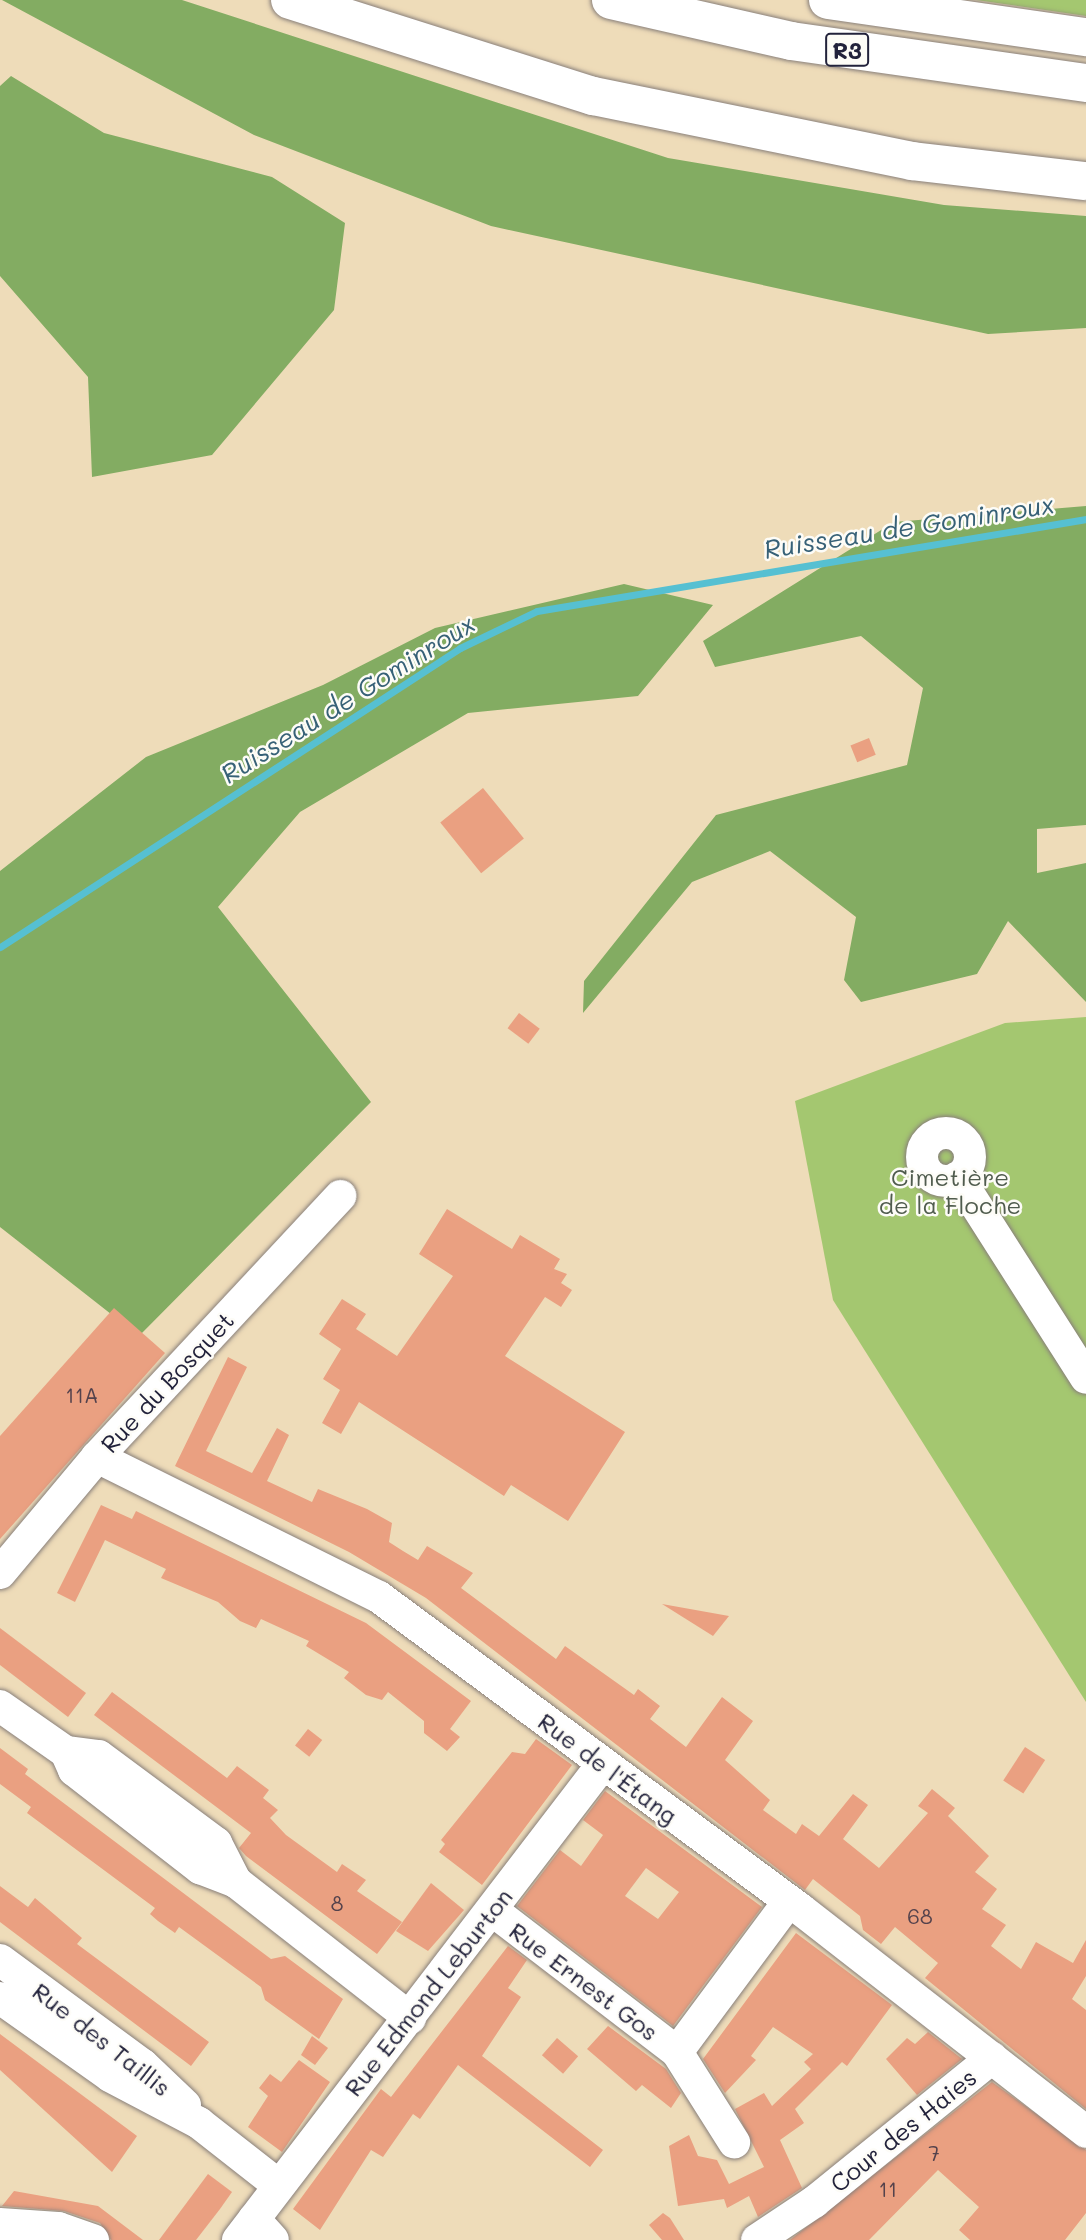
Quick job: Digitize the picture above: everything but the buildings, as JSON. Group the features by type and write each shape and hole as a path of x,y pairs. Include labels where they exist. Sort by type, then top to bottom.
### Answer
{"highway":[{"path":"290,0 593,96 912,161 1086,181"},
{"name":"R3","path":"611,0 804,43 1086,83"},
{"name":"R3","path":"828,0 1086,37"}],"street":[{"path":"958,1177 1086,1378"},
{"name":"Rue du Bosquet","path":"0,1573 97,1457 340,1196"},
{"name":"Rue de l'Étang","path":"97,1457 379,1597 602,1765 789,1901 1086,2132"},
{"path":"0,1706 66,1752 74,1770 200,1868 236,1882 410,2018"},
{"name":"Rue Edmond Leburton","path":"255,2233 278,2185 410,2018 602,1765"},
{"name":"Rue Ernest Gos","path":"677,2052 789,1901"},
{"name":"Rue Ernest Gos","path":"492,1910 677,2052 734,2142"},
{"name":"Rue des Taillis","path":"0,1959 143,2065 200,2123 278,2185"},
{"name":"Rue des Taillis","path":"0,1998 110,2076 200,2123"},
{"name":"Cour des Haies","path":"757,2240 814,2202 992,2058"},
{"path":"0,2224 58,2228 93,2240"}],"green space":[{"path":"2,0 182,0 668,158 944,205 1086,216 1086,328 988,334 491,226 254,135"},
{"path":"976,0 1086,0 1086,16"},
{"path":"11,76 104,133 272,177 345,223 334,310 212,455 92,477 88,377 0,276 0,86"},
{"path":"1086,506 1086,825 1037,829 1037,873 1086,863 1086,1002 1008,921 977,974 861,1002 844,980 856,917 770,851 692,882 583,1013 584,981 716,815 907,765 923,688 861,636 715,667 703,641 894,522"},
{"path":"624,584 713,605 638,696 468,713 300,812 218,907 371,1102 139,1336 0,1227 0,871 146,757 323,685 435,628"},
{"name":"Cimetière de la Floche","path":"1086,1017 1086,1702 833,1300 795,1101 1005,1023"}],"waterway":[{"name":"Ruisseau de Gominroux","path":"0,947 460,648 537,611 1086,519"}]}
